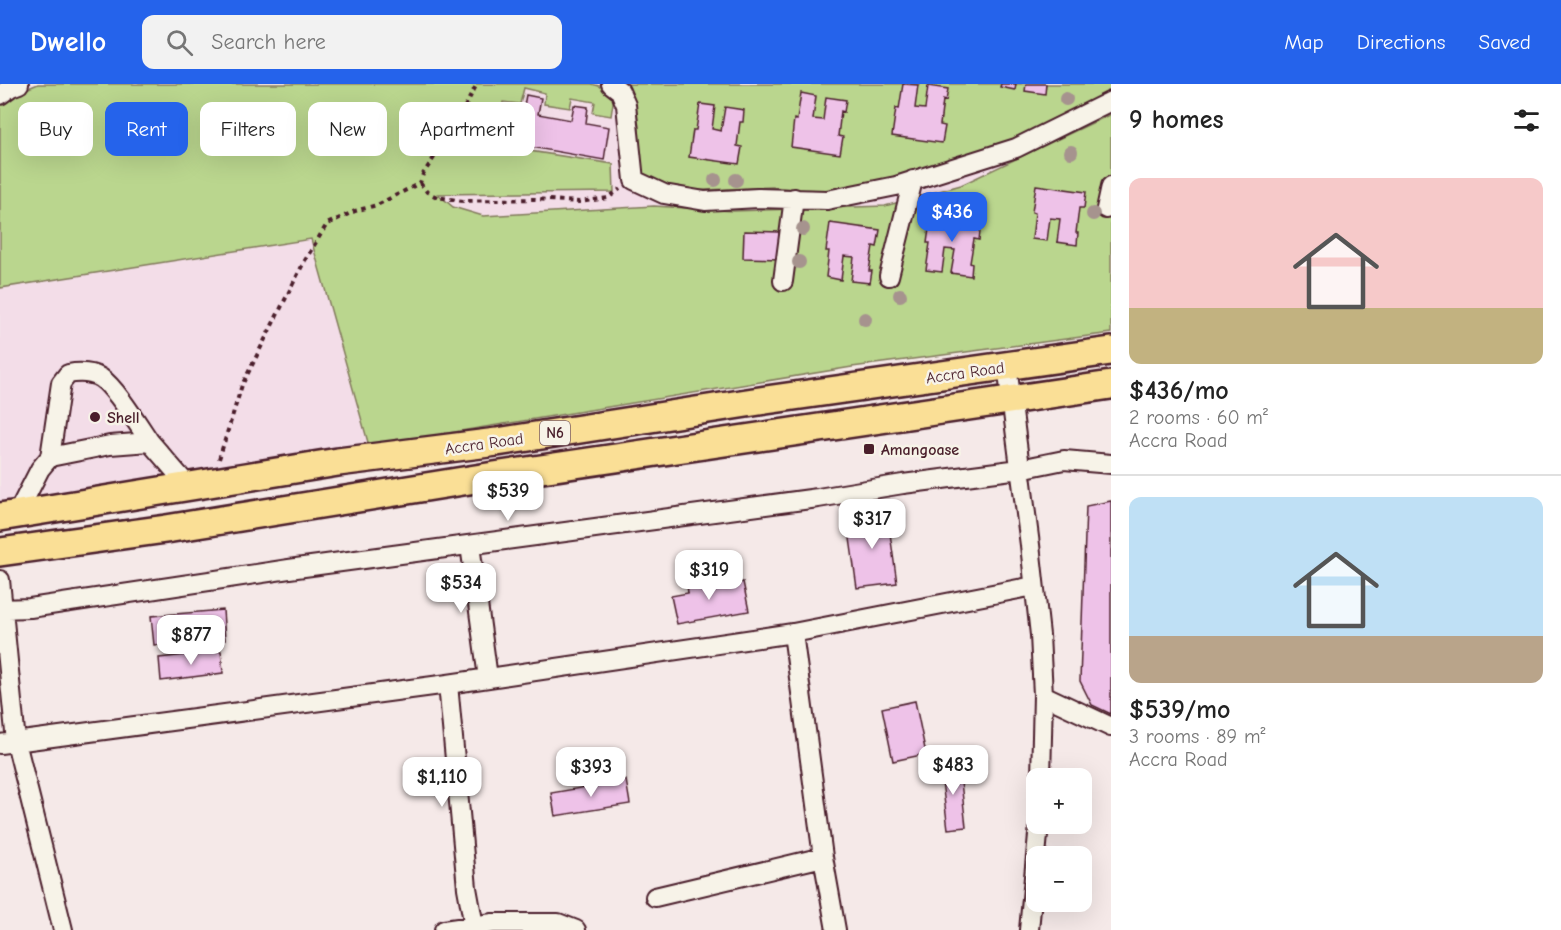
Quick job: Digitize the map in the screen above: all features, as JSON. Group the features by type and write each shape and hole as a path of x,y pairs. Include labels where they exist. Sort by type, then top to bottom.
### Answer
{"highway":[{"name":"Accra Road","path":"9,516 338,462 497,442 766,400 1111,351"},
{"name":"Accra Road","path":"0,552 166,529 494,476 1111,385"}],"street":[{"path":"0,95 10,87 19,84"},
{"path":"611,84 620,91 626,105 634,180 663,194 705,201 794,198 827,200 913,180 1016,148 1111,101"},
{"path":"889,276 913,180"},
{"path":"1106,209 1111,186"},
{"path":"783,281 794,198"},
{"path":"1007,366 1040,635 1043,695 1041,768"},
{"path":"9,516 50,457 61,383 68,374 77,372 102,379 112,389 150,442 200,485"},
{"path":"50,457 110,445 150,442"},
{"path":"2,609 30,608 266,572 807,500 903,484 1020,469 1064,460 1111,464"},
{"path":"470,545 488,678"},
{"path":"0,579 8,743 63,930"},
{"path":"8,743 448,684 793,633 1034,586"},
{"path":"793,633 823,857 836,930"},
{"path":"448,684 467,888 474,926"},
{"path":"1043,695 1111,727"},
{"path":"1029,930 1038,834"},
{"path":"655,897 823,857"},
{"path":"444,930 493,923 558,923 576,930"}],"path":[{"path":"200,485 242,385 304,262 327,224 355,211 377,205 420,183 423,174 453,129 477,84"},
{"path":"420,183 427,192 437,197 463,201 535,199 579,202 608,198 634,180"}],"shaded area":[{"path":"0,84 1111,84 1111,301 361,418 369,446 0,508"}],"green space":[{"path":"38,84 592,84 606,88 614,96 611,116 593,113 595,102 572,98 570,108 544,104 545,93 524,88 520,102 399,102 399,156 535,156 535,152 613,164 614,192 438,194 453,207 483,216 654,206 734,211 885,206 961,185 1111,114 1111,333 852,367 369,446 311,239 0,288 0,105 12,95"},
{"path":"620,84 1111,84 1111,95 1025,139 898,176 821,192 772,187 682,191 661,186 641,174 636,112"}],"building":[{"path":"903,84 918,85 915,108 925,109 928,86 948,89 946,101 943,100 940,125 945,126 942,143 892,136 896,108 899,109"},
{"path":"1001,84 1016,84 1015,90 1000,87"},
{"path":"1026,84 1046,84 1045,94 1025,91"},
{"path":"801,93 816,96 813,119 823,120 826,97 846,100 844,112 841,111 838,136 843,137 840,154 791,147 794,119 797,120"},
{"path":"526,95 541,98 538,114 571,120 574,105 588,107 586,123 609,127 604,160 535,148 535,102 525,102"},
{"path":"700,104 715,106 712,129 721,131 725,107 744,110 737,146 742,147 739,164 689,157"},
{"path":"1036,185 1086,192 1084,208 1079,208 1077,245 1057,242 1060,219 1050,218 1047,241 1032,239 1035,213 1032,212"},
{"path":"931,215 981,223 979,240 974,239 970,263 972,264 971,276 951,273 955,250 945,249 942,272 926,270"},
{"path":"830,223 880,230 877,247 873,246 869,271 872,271 870,283 851,281 854,257 844,256 841,280 826,277 829,251 826,251"},
{"path":"744,231 779,232 779,259 743,258"},
{"path":"1111,501 1111,714 1092,705 1080,681 1086,506"},
{"path":"887,512 897,583 857,588 847,517"},
{"path":"716,579 718,587 743,582 749,611 677,624 671,596 688,593 687,585"},
{"path":"223,610 225,640 154,645 151,616"},
{"path":"221,651 223,673 161,681 159,658"},
{"path":"915,701 926,754 893,761 882,708"},
{"path":"959,764 966,827 948,829 940,766"},
{"path":"626,780 630,804 555,816 551,793"}],"place":[{"name":"Shell","path":"95,417"},
{"name":"Amangoase","path":"869,449"}]}
